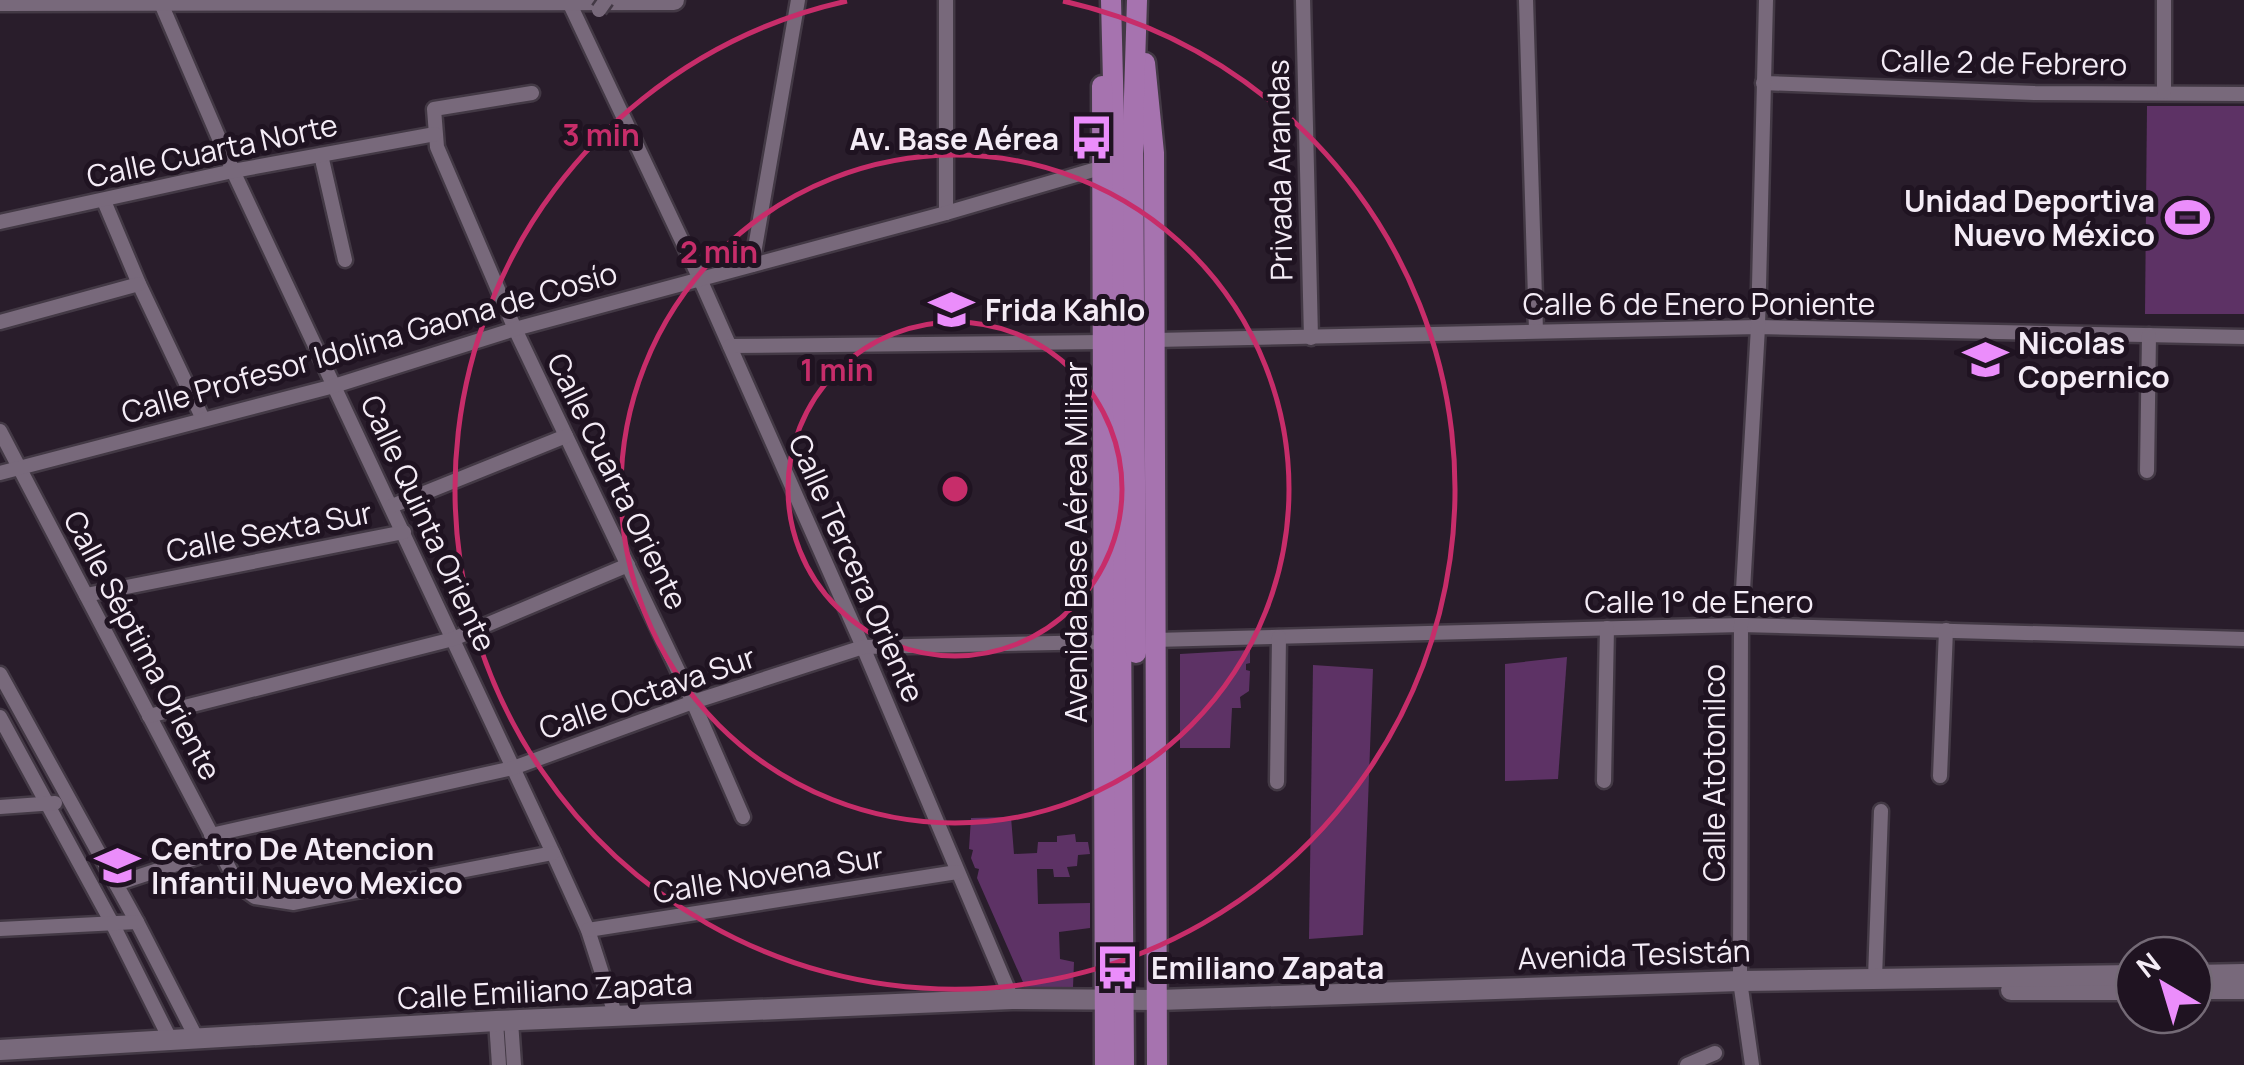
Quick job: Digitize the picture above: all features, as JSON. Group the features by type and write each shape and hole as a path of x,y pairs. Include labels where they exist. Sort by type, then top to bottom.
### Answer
{"main road":[{"name":"Avenida Base Aérea Militar","path":"1105,1065 1119,1004 1137,0"},
{"name":"Avenida Base Aérea Militar","path":"1111,10 1102,52 1100,168 1106,642 1124,1065"},
{"name":"Avenida Base Aérea Militar","path":"1111,10 1119,302 1119,1004 1137,1065"},
{"name":"Avenida Base Aérea Militar","path":"1138,28 1147,71 1154,153 1157,1065"}],"street":[{"name":"Calle Tercera Oriente","path":"568,0 730,346 1012,999"},
{"path":"0,2 674,0"},
{"path":"752,265 798,0"},
{"path":"946,0 946,213"},
{"name":"Privada Arandas","path":"1303,0 1311,338"},
{"path":"1526,0 1536,331"},
{"name":"Calle Atotonilco","path":"1752,1065 1740,986 1741,625 1758,327 1766,0"},
{"path":"2164,0 2164,92"},
{"name":"Calle Quinta Oriente","path":"160,1 233,171 588,930 616,1016"},
{"name":"Calle 2 de Febrero","path":"1763,83 2244,94"},
{"name":"Calle Cuarta Oriente","path":"532,93 434,109 437,147 515,329 694,702 743,818"},
{"name":"Calle Cuarta Norte","path":"0,222 233,171 436,134"},
{"path":"321,155 345,260"},
{"name":"Calle Profesor Idolina Gaona de Cosío","path":"0,472 334,386 515,329 1100,168"},
{"path":"104,201 203,419"},
{"path":"0,322 139,284"},
{"name":"Calle 6 de Enero Poniente","path":"1155,340 1758,327 2244,337"},
{"path":"2147,471 2148,335"},
{"path":"730,346 1104,342"},
{"name":"Calle Séptima Oriente","path":"0,431 238,885 255,897 294,903 553,853"},
{"name":"Calle Sexta Sur","path":"392,506 566,436"},
{"name":"Calle Sexta Sur","path":"86,595 404,532"},
{"path":"149,716 453,639 628,565"},
{"name":"Calle 1° de Enero","path":"1154,640 1741,625 2244,638"},
{"path":"1604,781 1607,628"},
{"path":"1940,776 1946,630"},
{"path":"1277,782 1279,637"},
{"name":"Calle Octava Sur","path":"211,835 513,768 694,702 863,647 1106,642"},
{"path":"2,683 137,922 196,1038"},
{"path":"0,717 170,1039"},
{"path":"0,806 71,802"},
{"path":"1875,978 1881,811"},
{"path":"116,884 219,850"},
{"name":"Calle Novena Sur","path":"588,930 958,872"},
{"path":"0,930 137,922"},
{"path":"2214,974 2244,974"},
{"name":"Avenida Tesistán","path":"1119,1004 1159,1006 1875,978 2114,975"},
{"name":"Avenida Tesistán","path":"1740,986 2114,990"},
{"path":"2214,989 2244,989"},
{"name":"Calle Emiliano Zapata","path":"0,1050 504,1021 1012,999 1119,1004"},
{"path":"499,1065 504,1021"},
{"path":"504,1021 514,1065"},
{"path":"1687,1065 1715,1053"}],"shaded area":[{"name":"Unidad Deportiva Nuevo México","path":"2147,106 2244,106 2244,314 2145,314"},
{"path":"1250,650 1250,663 1246,664 1250,671 1249,691 1240,697 1241,708 1232,708 1230,748 1180,748 1180,654"},
{"path":"1567,657 1558,779 1505,781 1505,664"},
{"path":"1313,665 1373,669 1363,935 1309,939"},
{"path":"1011,817 1014,854 1037,853 1038,842 1057,842 1057,836 1075,834 1076,842 1088,842 1090,854 1078,855 1077,866 1067,867 1070,877 1054,877 1053,869 1037,869 1038,904 1090,903 1090,928 1059,932 1060,959 1074,962 1073,987 1026,989 977,878 979,869 971,858 973,850 969,849 971,818"}],"place":[{"name":"Av. Base Aérea","path":"1092,138"},
{"name":"Unidad Deportiva Nuevo México","path":"2188,217"},
{"name":"Frida Kahlo","path":"952,309"},
{"name":"Nicolas Copernico","path":"1985,359"},
{"name":"Centro De Atencion Infantil Nuevo Mexico","path":"118,865"},
{"name":"Emiliano Zapata","path":"1118,967"}]}
